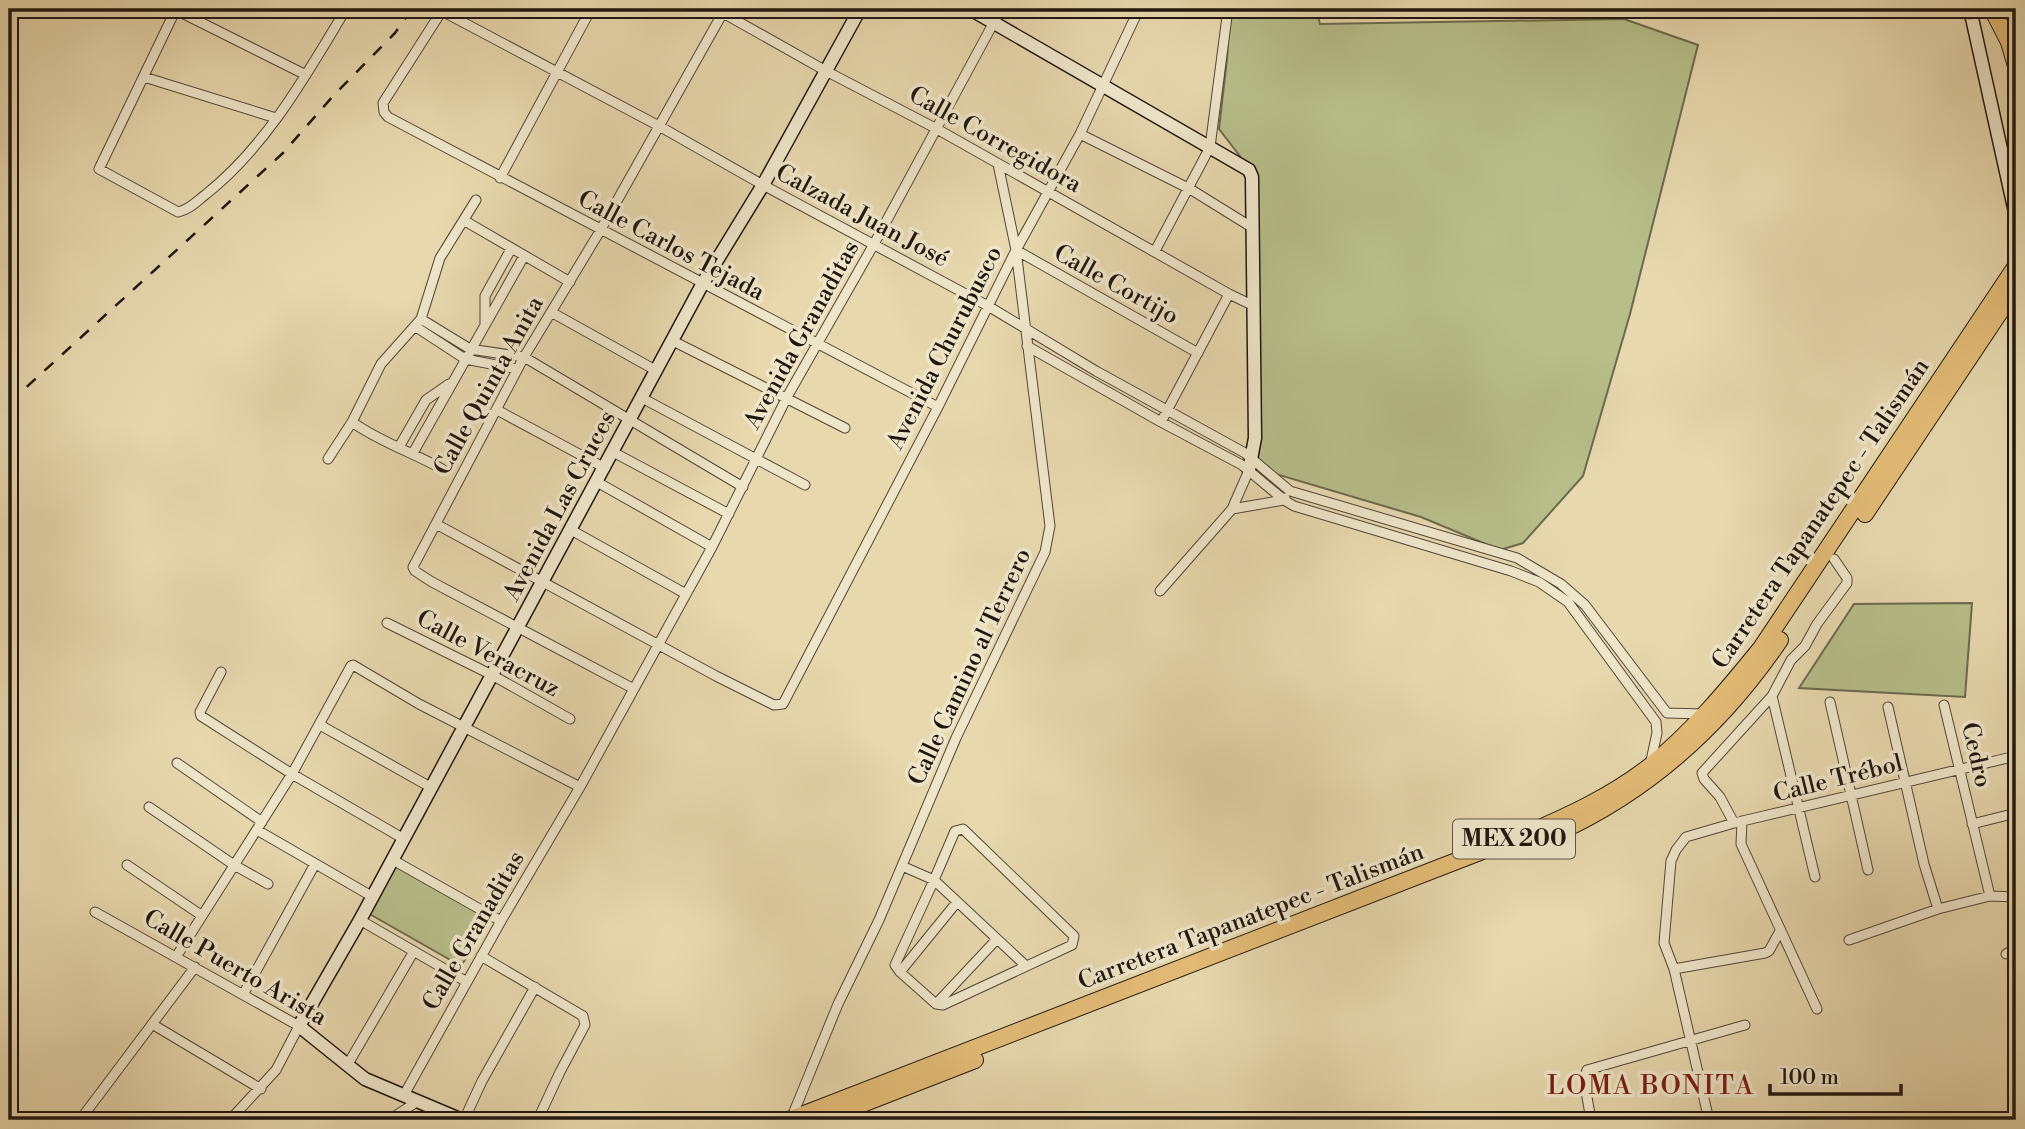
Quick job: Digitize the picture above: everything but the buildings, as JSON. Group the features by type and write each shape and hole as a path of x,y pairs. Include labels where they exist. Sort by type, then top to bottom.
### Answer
{"highway":[{"path":"1992,9 2009,42 2016,66"},
{"name":"Carretera Tapanatepec - Talismán","path":"790,1120 1563,819 1649,766 1705,714 1761,648 2016,266"},
{"name":"Carretera Tapanatepec - Talismán","path":"821,1120 1558,832 1592,816 1656,775 1704,733 1760,669 2016,288"}],"street":[{"path":"306,75 175,9 99,169 170,209 183,211 223,181 245,159 306,75 346,9"},
{"path":"499,178 591,9"},
{"name":"Avenida Las Cruces","path":"299,1026 373,897 703,283 763,185 860,9"},
{"path":"970,9 1210,147 1248,170 1252,177 1255,468 1232,509 1160,591"},
{"name":"Avenida Granaditas","path":"634,689 712,547 787,397 874,244 1000,9"},
{"name":"Avenida Churubusco","path":"658,643 774,705 783,704 1016,250 1080,134 1139,9"},
{"path":"1155,251 1210,147 1228,9"},
{"name":"Calzada Juan José","path":"441,10 988,306 1096,371 1169,410 1255,468"},
{"name":"Calle Carlos Tejada","path":"441,10 383,103 388,117 937,407"},
{"name":"Calle Corregidora","path":"721,10 826,71 937,129 1254,306"},
{"name":"Calle Quinta Anita","path":"518,627 432,582 415,571 415,561 517,369 600,231 721,10"},
{"path":"1972,10 2016,217"},
{"path":"144,77 276,118"},
{"path":"1080,134 1190,189 1254,228"},
{"name":"Calle Camino al Terrero","path":"790,1120 838,1004 902,866 956,738 1045,552 1050,526 1016,250 998,164"},
{"path":"328,459 352,422 381,364 419,323 440,258 476,200"},
{"path":"465,221 570,282"},
{"path":"485,324 485,296 511,249"},
{"name":"Calle Cortijo","path":"1016,250 1198,353"},
{"path":"413,453 524,256"},
{"path":"1161,422 1229,294"},
{"path":"551,312 657,370"},
{"path":"419,323 470,349 524,357 743,487"},
{"path":"419,323 465,359 517,369"},
{"path":"673,341 845,428"},
{"path":"1027,346 1161,422 1255,468 1290,491 1517,558 1561,584 1585,605 1667,713"},
{"path":"399,447 426,400 453,381"},
{"path":"642,398 805,485"},
{"path":"497,410 605,468"},
{"path":"352,422 372,436 413,453 442,469"},
{"path":"613,452 729,514"},
{"path":"1255,468 1284,500 1294,506 1511,571 1539,582 1567,602 1656,722 1657,733 1649,766"},
{"path":"597,482 712,547"},
{"path":"1232,509 1284,500 1290,491"},
{"path":"436,524 658,643"},
{"path":"571,530 686,594"},
{"path":"1817,1009 1741,845 1738,822 1702,773 1772,696 1791,660 1805,646 1817,624 1847,583 1847,578 1834,559"},
{"name":"Calle Veracruz","path":"387,623 570,719"},
{"path":"518,627 634,689"},
{"path":"176,957 292,774 353,665 580,787"},
{"path":"221,672 200,712 201,716 292,774 404,839"},
{"name":"Calle Granaditas","path":"404,1096 634,689"},
{"path":"1772,696 1815,877"},
{"path":"1829,702 1868,870"},
{"name":"Cedro","path":"1944,705 1990,896"},
{"path":"1888,707 1924,864 1938,909"},
{"path":"1656,722 1667,713 1705,714"},
{"path":"320,725 432,788"},
{"name":"Calle Trébol","path":"1674,969 1664,943 1671,861 1676,849 1686,837 1738,822 2016,756"},
{"path":"177,763 259,826 315,864 373,897"},
{"path":"149,807 234,865 268,884"},
{"path":"1972,824 2016,813"},
{"path":"963,829 1074,936 1072,945 943,1005 936,1004 900,972 895,960 934,880 955,831 963,829"},
{"path":"393,860 501,921"},
{"path":"244,993 315,864"},
{"path":"127,865 201,915"},
{"path":"902,866 934,880 1025,965"},
{"path":"1849,940 1938,909 1990,896 2016,898"},
{"path":"900,972 957,902"},
{"name":"Calle Puerto Arista","path":"95,912 299,1026 365,1079 463,1120"},
{"path":"360,920 467,982"},
{"path":"1709,1120 1674,969 1765,953 1769,951 1780,931"},
{"path":"936,1004 997,939"},
{"path":"2006,954 2016,948"},
{"path":"348,1064 414,951"},
{"path":"481,956 583,1016 585,1026 538,1119"},
{"path":"80,1120 195,967"},
{"path":"463,1120 535,987"},
{"path":"152,1024 261,1089"},
{"path":"1591,1120 1584,1080 1587,1070 1745,1025"},
{"path":"230,1120 276,1070 299,1026"},
{"path":"389,1120 418,1101"},
{"path":"407,1110 416,1120"}],"green space":[{"path":"1230,9 1316,9 1320,24 1624,19 1698,45 1630,314 1583,476 1523,543 1500,550 1421,517 1269,472 1249,446 1252,380 1246,164 1219,129"},
{"path":"1972,603 1965,697 1799,688 1854,604"},
{"path":"396,863 492,918 461,966 366,912"}],"railway":[{"path":"9,403 283,153 333,96 395,33 412,9"}],"district":[{"name":"LOMA BONITA","path":"1651,1086"}]}
